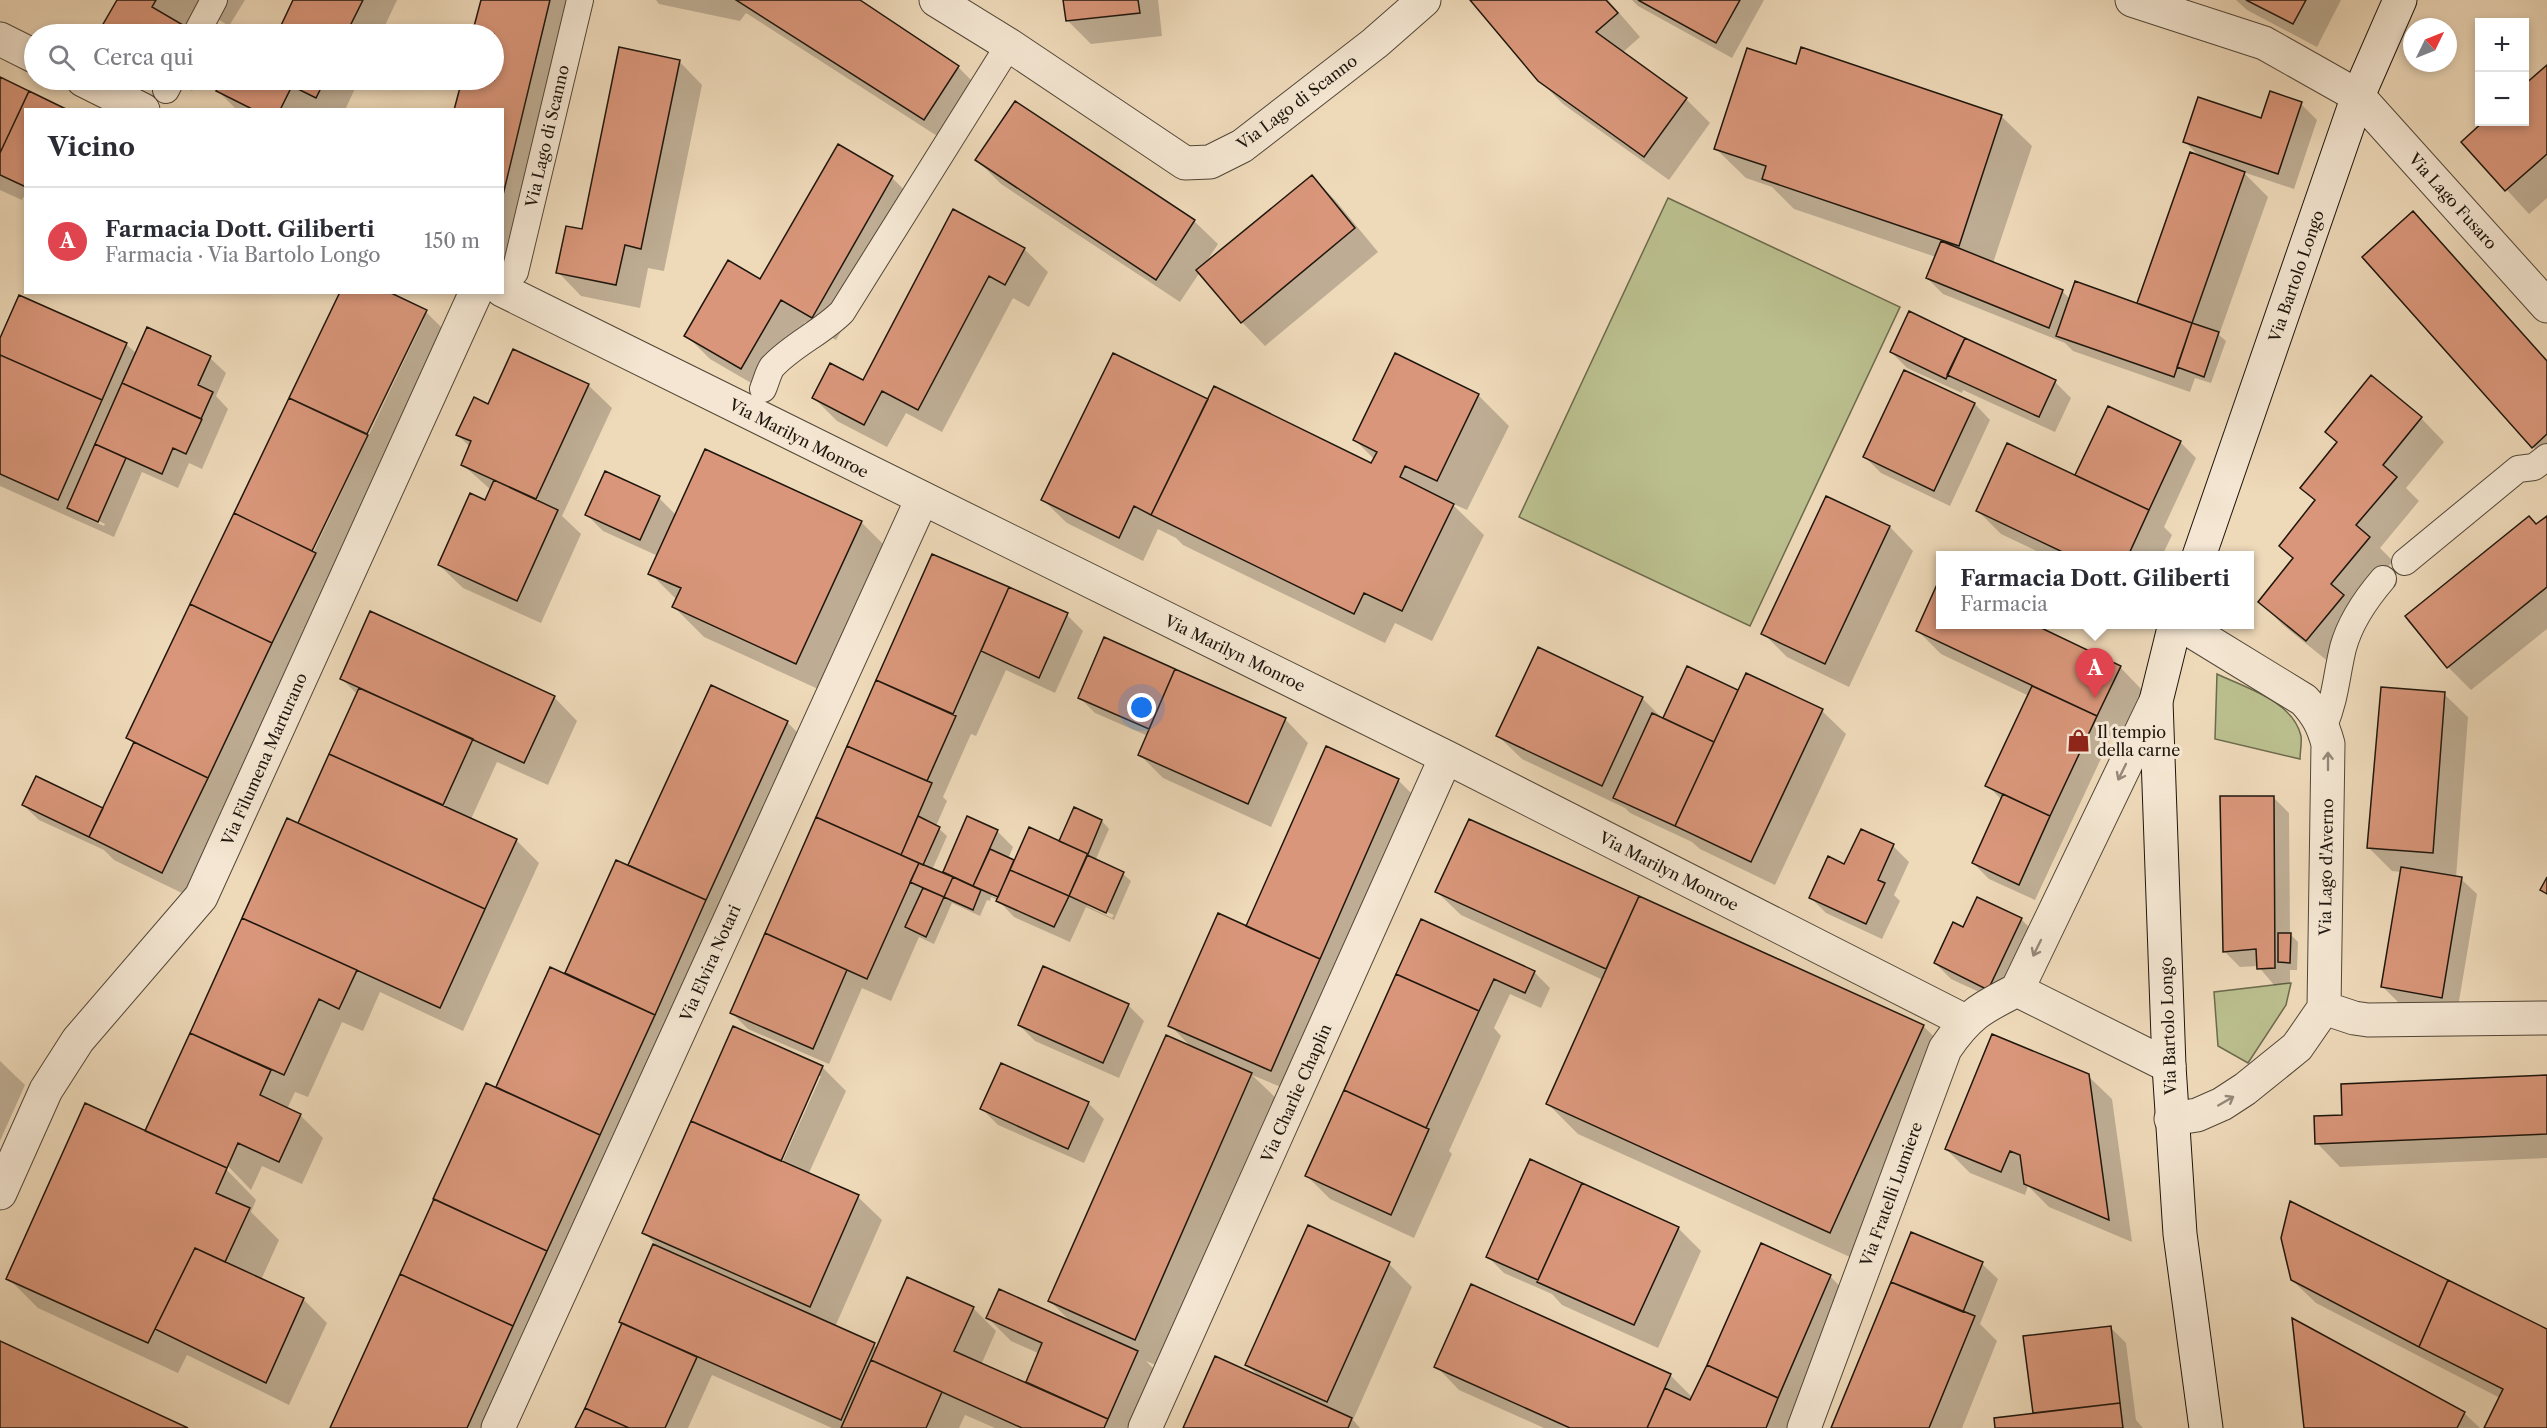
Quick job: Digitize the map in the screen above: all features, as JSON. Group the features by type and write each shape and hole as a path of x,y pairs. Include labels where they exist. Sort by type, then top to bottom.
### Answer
{"street":[{"name":"Via Lago di Scanno","path":"936,0 1009,45 1185,163 1210,162 1242,146 1375,43 1424,0"},
{"name":"Via Lago Fusaro","path":"2132,0 2264,43 2358,96 2547,306"},
{"name":"Via Bartolo Longo","path":"2200,551 2358,96 2400,0"},
{"path":"0,39 24,51"},
{"path":"142,90 160,93"},
{"name":"Via Marilyn Monroe","path":"509,281 922,499 1446,757 1965,1021"},
{"name":"Via Filumena Marturano","path":"0,1193 46,1090 78,1040 201,897 475,294"},
{"name":"Via Elvira Notari","path":"498,1428 922,499"},
{"name":"Via Bartolo Longo","path":"2176,629 2156,701 2171,1119 2180,1234 2206,1428"},
{"name":"Via Lago d'Averno","path":"2185,629 2304,700 2316,712 2324,726 2328,744 2324,1008"},
{"path":"2156,701 2017,990 2169,1066"},
{"name":"Via Charlie Chaplin","path":"1145,1428 1446,757"},
{"name":"Via Fratelli Lumiere","path":"1804,1428 1945,1049 1965,1021 1988,1004 2017,990"},
{"path":"2171,1119 2197,1115 2222,1104 2245,1089 2296,1047 2324,1008 2368,1020 2547,1018"}],"lane":[{"path":"201,24 214,0"},
{"name":"Via Lago di Scanno","path":"509,281 580,0"},
{"path":"763,389 771,369 842,312 1009,45"},
{"path":"2405,562 2518,469 2534,466 2547,457"},
{"name":"Via Lago d'Averno","path":"2324,726 2336,693 2343,648 2353,621 2367,598 2383,579"}],"green space":[{"path":"1668,198 1900,307 1750,626 1519,517"},
{"path":"2217,674 2267,697 2289,714 2301,736 2300,759 2215,739"},
{"path":"2291,983 2286,1005 2248,1063 2218,1046 2214,992"}],"building":[{"path":"117,0 156,0 152,7 181,24 103,24"},
{"path":"293,0 363,0 351,24 282,24"},
{"path":"481,0 550,0 504,191 504,108 455,108 459,90 504,90 504,24 475,24"},
{"path":"736,0 860,0 959,66 924,120"},
{"path":"1063,0 1138,0 1140,13 1066,21"},
{"path":"1470,0 1606,0 1618,13 1596,32 1687,98 1644,157 1538,81"},
{"path":"1638,0 1740,0 1716,43"},
{"path":"2246,0 2306,0 2293,24"},
{"path":"619,47 680,60 641,249 625,245 616,285 556,273 566,226 582,229"},
{"path":"1801,47 2002,115 1959,246 1762,179 1766,166 1714,149 1747,48 1796,64"},
{"path":"2547,65 2547,154 2505,191 2461,142 2479,126 2529,126 2529,81"},
{"path":"0,77 29,91 0,153"},
{"path":"290,90 281,108 250,108 216,91"},
{"path":"300,90 320,90 316,98"},
{"path":"29,91 64,108 24,108 24,186 0,175 0,153"},
{"path":"2270,91 2302,102 2278,174 2183,142 2198,97 2261,118"},
{"path":"1015,101 1195,220 1156,280 975,160"},
{"path":"838,144 893,176 812,318 781,300 741,369 684,336 728,260 760,279"},
{"path":"2190,152 2245,172 2192,323 2137,303"},
{"path":"1312,175 1355,228 1241,323 1196,270"},
{"path":"953,209 1025,248 1005,285 989,276 918,410 882,391 864,425 812,398 830,363 863,380"},
{"path":"2413,211 2547,361 2547,434 2532,448 2362,257"},
{"path":"1941,241 2063,290 2049,328 1926,278"},
{"path":"2075,281 2192,323 2174,377 2056,336"},
{"path":"339,294 393,294 427,310 367,434 289,398"},
{"path":"19,295 127,343 102,400 0,355 0,338"},
{"path":"1909,311 1965,338 1946,379 1890,352"},
{"path":"2192,323 2219,332 2204,377 2177,367"},
{"path":"147,327 211,356 198,385 213,392 201,419 122,383"},
{"path":"1965,338 2056,380 2039,417 1947,375"},
{"path":"513,349 589,384 536,499 461,465 471,441 456,435 474,397 488,404"},
{"path":"1113,353 1208,399 1151,515 1134,506 1119,538 1041,500"},
{"path":"1395,353 1479,394 1437,481 1405,466 1400,477 1454,504 1402,611 1364,593 1354,614 1151,515 1214,386 1371,463 1377,452 1353,440"},
{"path":"0,355 102,400 58,500 0,474"},
{"path":"1904,370 1975,403 1934,491 1863,457"},
{"path":"2371,375 2422,417 2383,465 2397,477 2356,525 2370,537 2331,584 2344,595 2306,641 2258,602 2293,558 2279,546 2315,500 2300,488 2337,442 2325,432"},
{"path":"122,383 202,419 186,454 173,448 162,474 95,444"},
{"path":"289,398 368,435 312,551 234,513"},
{"path":"2108,406 2181,441 2149,510 2075,475"},
{"path":"2007,443 2149,510 2130,551 2060,551 1976,511"},
{"path":"95,444 126,458 98,522 67,508"},
{"path":"705,449 862,521 796,664 672,607 681,588 648,574"},
{"path":"605,471 660,496 640,540 585,515"},
{"path":"494,480 558,510 517,601 438,565 470,493 485,500"},
{"path":"1826,496 1890,526 1825,664 1761,634"},
{"path":"234,513 316,553 272,643 190,604"},
{"path":"2529,516 2536,524 2547,516 2547,587 2447,668 2405,616"},
{"path":"932,554 1009,587 953,714 876,680"},
{"path":"1009,587 1068,613 1039,678 981,651"},
{"path":"1936,587 1936,629 2043,629 2121,666 2097,716 1916,631"},
{"path":"190,604 272,643 208,778 126,738"},
{"path":"370,611 555,696 524,763 340,679"},
{"path":"1104,637 1175,669 1149,729 1078,698"},
{"path":"1538,647 1643,697 1602,786 1496,736"},
{"path":"1687,666 1738,690 1714,742 1663,718"},
{"path":"1175,669 1286,718 1248,804 1138,755"},
{"path":"1746,673 1823,709 1751,862 1675,826"},
{"path":"876,680 956,716 927,781 847,746"},
{"path":"711,685 788,721 706,900 628,865"},
{"path":"2032,686 2097,716 2050,816 1985,786"},
{"path":"2381,687 2445,692 2433,853 2367,848"},
{"path":"359,688 473,739 443,805 329,754"},
{"path":"1652,713 1714,742 1675,826 1613,798"},
{"path":"134,742 208,778 162,873 89,837"},
{"path":"847,746 932,783 901,855 816,817"},
{"path":"1326,746 1399,779 1320,959 1246,926"},
{"path":"329,754 517,839 485,909 298,823"},
{"path":"36,776 103,808 89,837 22,805"},
{"path":"2003,794 2050,816 2019,885 1972,863"},
{"path":"2220,796 2274,796 2275,968 2257,969 2256,949 2223,952"},
{"path":"1074,807 1102,820 1088,854 1059,841"},
{"path":"918,816 940,827 923,865 901,855"},
{"path":"967,816 998,830 973,886 943,872"},
{"path":"816,817 919,863 867,979 765,933"},
{"path":"287,818 485,909 440,1008 242,918"},
{"path":"1469,819 1639,896 1606,969 1435,892"},
{"path":"1029,827 1088,854 1069,896 1010,870"},
{"path":"1861,829 1894,844 1878,880 1885,883 1866,924 1809,898 1828,856 1844,864"},
{"path":"990,849 1014,860 998,897 973,886"},
{"path":"1087,855 1124,872 1106,913 1069,896"},
{"path":"616,860 706,900 655,1015 565,973"},
{"path":"919,863 953,877 944,897 910,882"},
{"path":"2401,867 2462,877 2442,998 2381,987"},
{"path":"1010,870 1069,896 1054,927 996,901"},
{"path":"953,877 981,890 973,910 944,897"},
{"path":"2547,877 2547,894 2540,890"},
{"path":"923,888 944,897 926,937 905,927"},
{"path":"1639,896 1924,1025 1830,1233 1546,1104"},
{"path":"1977,897 2022,918 1988,990 1934,963 1953,922 1963,927"},
{"path":"1218,913 1320,959 1271,1071 1168,1026"},
{"path":"242,918 357,970 339,1009 319,999 284,1075 190,1033"},
{"path":"1421,919 1535,971 1525,993 1494,979 1479,1011 1396,974"},
{"path":"765,933 847,970 813,1049 730,1013"},
{"path":"2278,933 2291,933 2290,963 2278,962"},
{"path":"1043,966 1129,1004 1103,1063 1018,1025"},
{"path":"550,967 655,1015 600,1135 496,1087"},
{"path":"1396,974 1479,1011 1426,1128 1344,1090"},
{"path":"733,1026 823,1066 781,1161 691,1121"},
{"path":"190,1033 271,1070 260,1095 301,1114 279,1162 238,1143 227,1168 145,1131"},
{"path":"1992,1034 2089,1074 2109,1220 2024,1184 2020,1155 2010,1151 2001,1172 1945,1149"},
{"path":"1166,1035 1252,1073 1135,1340 1048,1301"},
{"path":"1001,1063 1089,1102 1068,1149 980,1109"},
{"path":"2547,1075 2547,1134 2315,1144 2314,1116 2342,1115 2341,1084"},
{"path":"486,1083 600,1135 547,1251 433,1199"},
{"path":"1344,1090 1429,1129 1391,1215 1305,1176"},
{"path":"85,1103 227,1168 216,1193 250,1208 225,1262 195,1248 148,1343 6,1279"},
{"path":"691,1121 859,1195 810,1307 642,1233"},
{"path":"1530,1159 1582,1183 1538,1280 1486,1257"},
{"path":"1582,1183 1679,1227 1634,1325 1537,1282"},
{"path":"434,1199 547,1251 513,1326 400,1274"},
{"path":"2290,1201 2448,1280 2419,1347 2291,1280 2281,1238"},
{"path":"1308,1225 1390,1262 1327,1402 1245,1365"},
{"path":"1911,1232 1983,1262 1963,1312 1891,1282"},
{"path":"1761,1243 1831,1275 1778,1398 1707,1365"},
{"path":"653,1244 875,1343 841,1420 619,1322"},
{"path":"195,1248 304,1298 266,1383 155,1329"},
{"path":"400,1274 513,1326 467,1428 330,1428"},
{"path":"907,1277 974,1307 954,1351 1108,1419 1104,1428 1022,1428 871,1360"},
{"path":"2448,1280 2547,1329 2547,1428 2484,1428 2503,1389 2419,1347"},
{"path":"1891,1282 1975,1316 1929,1428 1831,1428"},
{"path":"1471,1284 1671,1374 1647,1428 1570,1428 1434,1367"},
{"path":"999,1289 1138,1351 1108,1419 1026,1382 1042,1343 986,1318"},
{"path":"2292,1318 2465,1412 2457,1428 2304,1428"},
{"path":"622,1323 697,1357 665,1428 629,1428 585,1408"},
{"path":"2111,1326 2120,1403 2033,1413 2023,1336"},
{"path":"0,1341 188,1428 0,1428"},
{"path":"1215,1356 1352,1418 1348,1428 1183,1428"},
{"path":"871,1360 942,1392 926,1428 841,1428"},
{"path":"1707,1365 1778,1398 1766,1428 1647,1428 1665,1388 1690,1400"},
{"path":"2120,1403 2123,1428 1995,1428 1994,1418"},
{"path":"585,1408 629,1428 575,1428"}],"place":[{"name":"Farmacia Dott. Giliberti","path":"2095,698"},
{"name":"Il tempio della carne","path":"2079,741"}]}
